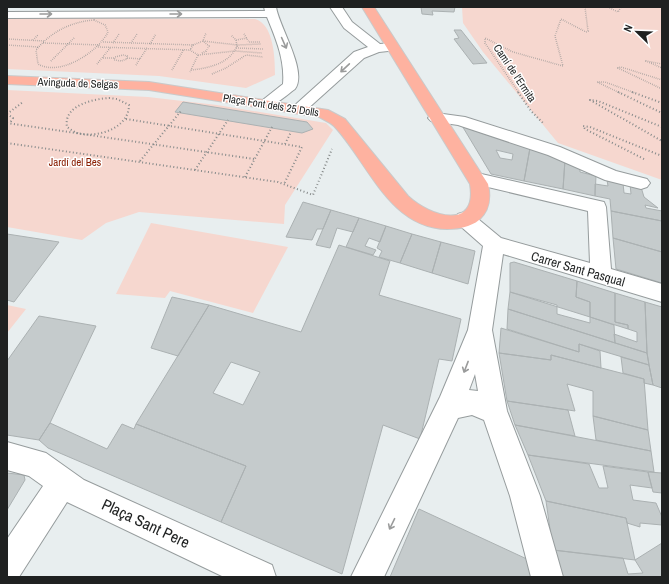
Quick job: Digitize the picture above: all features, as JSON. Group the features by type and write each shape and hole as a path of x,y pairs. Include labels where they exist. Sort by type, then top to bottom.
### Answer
{"main road":[{"path":"368,7 436,118 477,179 482,192 481,206 473,215 466,219"},
{"name":"Avinguda de Selgas","path":"7,80 149,86"},
{"name":"Plaça Font dels 25 Dolls","path":"149,86 323,113 339,122 401,201 410,210 431,220 443,222 454,222 466,219"}],"street":[{"path":"336,7 348,25 377,48"},
{"path":"7,15 270,10 290,56 291,78 290,86 266,103"},
{"path":"299,109 359,55 377,48 392,47"},
{"path":"436,118 460,120 554,151 611,176 641,183"},
{"path":"477,179 597,207 601,275"},
{"path":"367,577 450,406 480,330 494,244 466,219"},
{"name":"Carrer Sant Pasqual","path":"494,244 662,293"},
{"path":"480,330 494,411 525,496 547,577"},
{"path":"450,406 474,402 494,411"},
{"name":"Plaça Sant Pere","path":"7,456 36,463 74,490 260,577"},
{"path":"7,567 62,482"}],"path":[{"name":"Camí de l'Ermita","path":"547,127 531,112 484,42 485,38 502,49 563,66 555,36 561,19 586,32 588,31 584,10 585,7"},
{"path":"608,7 618,12 621,7"},
{"path":"203,41 209,27"},
{"path":"203,41 209,46 206,51 198,54 191,70 204,69 229,58 235,51 237,45 236,40 227,31"},
{"path":"100,45 107,37"},
{"path":"42,70 74,38"},
{"path":"236,40 247,38"},
{"path":"7,39 45,41 39,47 7,45"},
{"path":"131,43 134,40"},
{"path":"102,42 193,45 203,41 237,45 268,44"},
{"path":"42,43 100,45"},
{"path":"100,45 98,47 190,50 198,54 235,51 264,53"},
{"path":"190,50 193,45"},
{"path":"110,48 102,58 114,58 123,55 128,48"},
{"path":"236,48 247,48"},
{"path":"170,73 184,50"},
{"path":"123,55 126,55 128,58"},
{"path":"210,74 226,68 246,55 266,57"},
{"path":"114,58 114,60 119,62 128,58 141,59"},
{"path":"662,64 646,61 662,68"},
{"path":"662,80 621,67 618,68 662,89"},
{"path":"662,104 604,82 597,82 662,113"},
{"path":"109,98 124,101 129,105 130,111 126,119 114,128 104,132 81,134 67,127 66,122 72,110 89,101 109,98"},
{"path":"26,100 7,114 13,118 9,123 254,159"},
{"path":"662,127 598,101 590,100 662,141"},
{"path":"140,162 181,111"},
{"path":"126,119 302,146 284,184"},
{"path":"195,170 228,119"},
{"path":"648,162 585,129 583,126 590,126 662,156"},
{"path":"245,177 272,128"},
{"path":"285,144 291,132"},
{"path":"7,142 245,177 284,184 312,195 334,143"}],"green space":[{"path":"462,7 662,7 662,180 558,143 483,52 463,23"},
{"path":"7,18 255,19 261,22 270,35 275,60 275,75 246,88 159,76 7,69"},
{"name":"Jardí del Bes","path":"7,90 148,97 217,105 326,123 333,130 285,205 284,224 139,212 106,223 82,240 7,227"},
{"path":"151,223 288,247 253,313 170,291 165,298 116,294"},
{"path":"7,305 26,309 7,333"}],"building":[{"path":"421,7 455,7 454,12 432,11 433,15 422,14"},
{"path":"454,30 461,30 487,63 473,64 454,39 459,38"},
{"path":"183,102 307,122 313,129 302,133 175,112"},
{"path":"461,124 530,148 524,181 491,174","holes":["496,150 513,154 512,160 500,158"]},
{"path":"530,148 565,160 563,189 524,181"},
{"path":"565,160 580,167 580,172 596,176 595,196 563,189"},
{"path":"607,180 623,183 624,193 631,194 630,184 641,187 644,197 658,208 645,205 646,208 662,211 662,221 611,211 610,199 595,196 595,184 608,186"},
{"path":"303,202 331,210 323,229 317,229 312,240 286,237"},
{"path":"331,210 359,218 353,232 337,228 330,248 316,245"},
{"path":"611,211 662,221 662,252 613,238"},
{"path":"359,218 386,226 380,242 369,238 365,246 376,250 373,255 346,247"},
{"path":"386,226 412,234 400,263 379,257 382,251 377,248"},
{"path":"7,234 59,242 14,302 7,300"},
{"path":"412,234 441,242 432,273 400,263"},
{"path":"613,238 662,252 662,283 616,269"},
{"path":"441,242 475,251 468,284 432,273"},
{"path":"339,245 390,261 379,295 461,319 452,361 439,359 420,439 383,425 342,574 221,522 246,466 136,424 209,305 301,332","holes":["231,362 260,372 243,405 213,393"]},
{"path":"514,262 577,281 576,297 590,302 590,317 510,292 510,263"},
{"path":"577,281 615,293 615,322 628,325 628,329 590,317 590,302 576,297"},
{"path":"510,292 557,305 557,314 590,323 590,317 614,325 615,343 508,309"},
{"path":"615,293 645,302 647,353 615,343 614,334 637,342 637,332 628,329 628,325 615,322"},
{"path":"172,297 209,305 178,356 151,348"},
{"path":"645,302 662,307 662,388 653,385 649,365 647,353"},
{"path":"508,309 647,353 649,365 579,344 579,352 507,329"},
{"path":"39,316 96,326 50,423 39,440 7,435 7,361"},
{"path":"501,328 579,352 579,344 600,351 601,368 551,355 551,360 499,353"},
{"path":"499,353 551,360 551,355 644,379 648,430 593,416 593,391 567,384 575,411 507,401"},
{"path":"621,357 649,365 653,385 644,383 644,379 623,373"},
{"path":"507,401 568,410 575,436 515,425"},
{"path":"593,416 648,430 651,451 596,440"},
{"path":"50,423 107,449 122,424 134,429 136,424 246,466 221,522 48,448 39,440"},
{"path":"515,425 651,451 654,472 528,455"},
{"path":"528,455 589,464 599,488 608,488 603,466 648,472 652,488 630,485 633,500 656,503 662,517 662,525 640,523 640,527 627,523 626,518 546,501"},
{"path":"648,472 662,473 662,493 653,492"},
{"path":"7,473 24,475 25,480 7,510"},
{"path":"546,501 626,518 635,560 553,550"},
{"path":"419,509 529,560 533,577 390,577"},
{"path":"662,543 662,577 557,577 553,550 623,558 628,574 643,573 635,560"}]}
